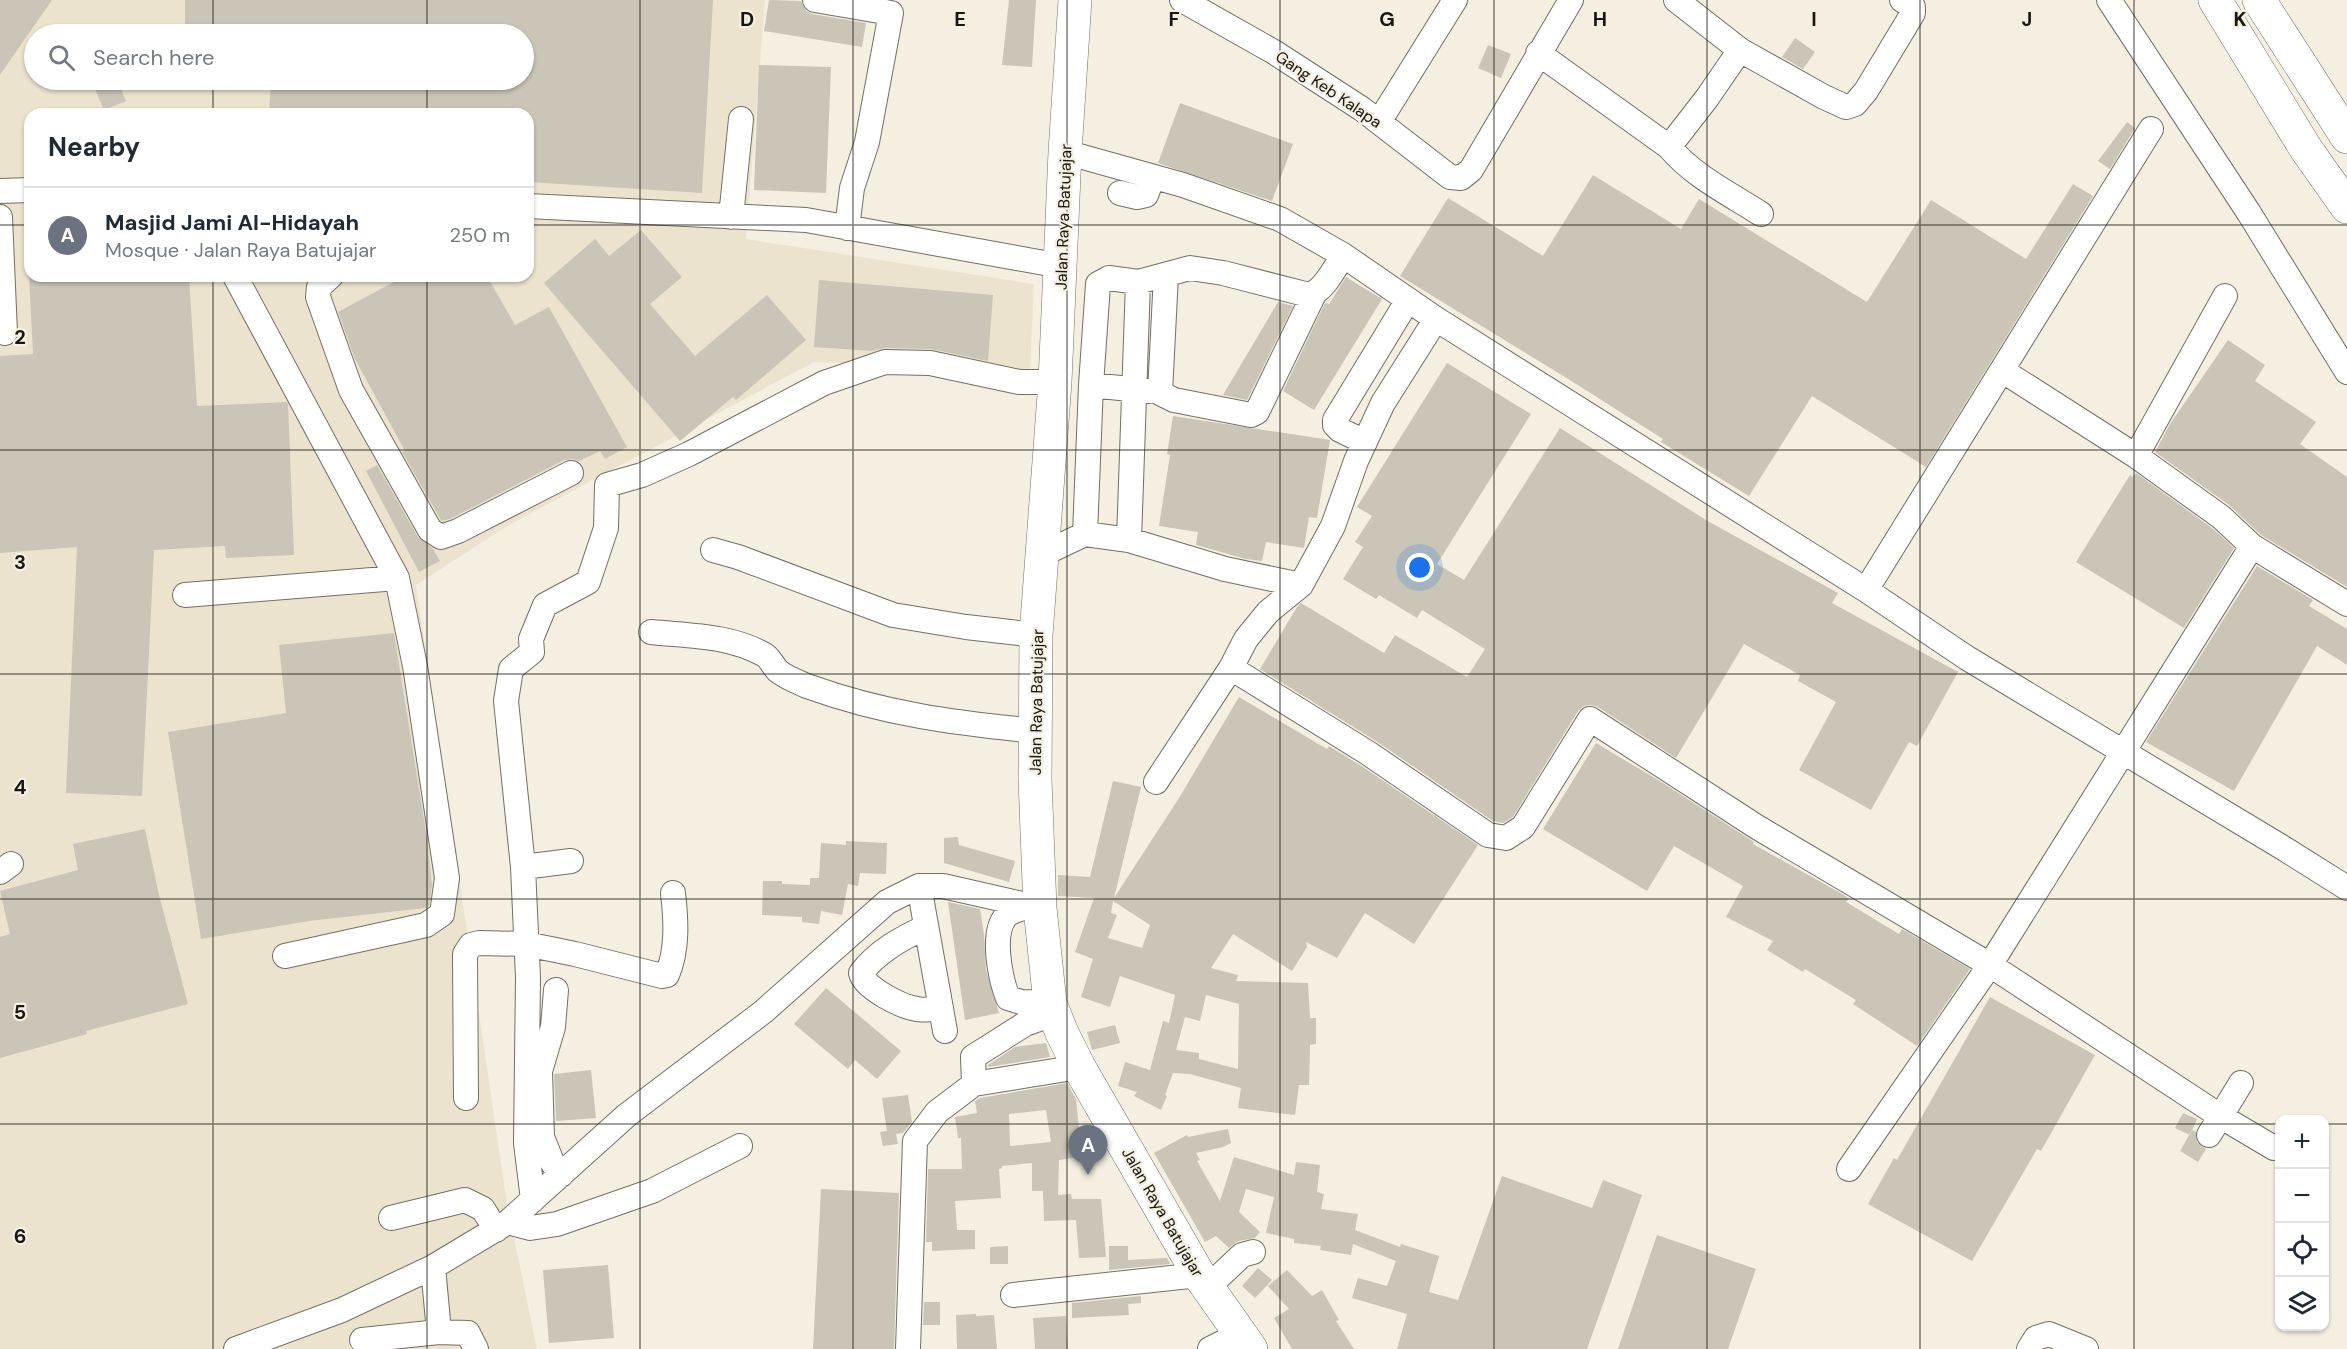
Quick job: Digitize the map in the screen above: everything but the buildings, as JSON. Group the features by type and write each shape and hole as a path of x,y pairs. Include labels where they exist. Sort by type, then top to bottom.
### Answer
{"highway":[{"name":"Jalan Raya Batujajar","path":"1075,0 1065,152 1055,382 1036,635 1036,906 1052,1008 1079,1067 1203,1281 1246,1341"},
{"path":"2214,0 2306,149 2347,207"},
{"path":"2259,0 2347,137"}],"street":[{"path":"815,0 891,13 867,142 852,188 847,228"},
{"name":"Gang Keb Kalapa","path":"1182,0 1274,52 1379,122 1450,177 1461,178 1471,170 1538,53"},
{"path":"1379,122 1455,0"},
{"path":"1571,0 1538,53 1669,147 1692,169 1761,214"},
{"path":"1676,0 1740,50 1824,98 1846,106 1855,104 1866,91 1913,13 1913,7 1902,0"},
{"path":"2109,0 2249,213 2347,372"},
{"path":"1669,147 1740,50"},
{"path":"731,217 741,119"},
{"path":"1866,590 2151,129"},
{"path":"1065,152 1183,185 1280,219 1342,255 1436,319 1699,487 1866,590 1967,657 2347,888"},
{"path":"1120,193 1137,197 1146,195 1153,177"},
{"path":"0,191 24,190"},
{"path":"534,206 806,220 1061,266"},
{"path":"0,217 5,333"},
{"path":"1091,385 1134,388 1160,393 1174,400 1251,415 1257,412 1314,294 1332,273 1342,255"},
{"path":"1085,534 1098,284 1108,278 1138,282 1190,268 1222,273 1309,295 1314,294"},
{"path":"1160,393 1166,275"},
{"path":"239,282 397,579 416,666 447,878 442,914 426,925 285,956"},
{"path":"324,282 319,287 318,297 351,390 430,530 441,537 458,531 572,473"},
{"path":"1129,540 1138,282"},
{"path":"2136,456 2226,296"},
{"path":"1365,442 1340,430 1335,425 1335,420 1408,300"},
{"path":"1156,782 1231,668 1246,639 1268,612 1301,585 1333,526 1356,461 1383,403 1436,319"},
{"path":"533,1200 526,1143 528,978 523,867 506,701 511,669 532,652 531,639 545,605 588,582 606,528 607,485 642,475 689,454 824,382 885,362 930,363 1019,382 1055,382"},
{"path":"2002,372 2136,456 2221,517 2252,546 2347,604"},
{"path":"1043,554 1085,534 1129,540 1225,569 1301,585"},
{"path":"1849,1169 1990,965 2252,546"},
{"path":"713,550 738,557 893,615 1036,635"},
{"path":"185,595 397,579"},
{"path":"651,632 723,638 745,645 766,655 778,670 804,684 861,704 946,722 1036,731"},
{"path":"1231,668 1368,753 1488,835 1506,838 1523,827 1590,719 1757,827 1990,965 2215,1125 2274,1148"},
{"path":"523,867 571,861"},
{"path":"236,1349 342,1310 433,1267 502,1226 627,1115 763,1012 887,902 919,886 943,886 1036,906"},
{"path":"919,886 943,1019 886,997 865,983 861,973 900,938 926,927"},
{"path":"466,1098 465,954 471,945 479,943 526,944 656,975 667,975 674,946 676,916 673,893"},
{"path":"1036,906 1008,914 1000,925 998,944 1003,985 1008,998 1052,1008"},
{"path":"556,990 554,1027 540,1071 542,1137 552,1162 561,1174"},
{"path":"974,1084 973,1057 1052,1008"},
{"path":"908,1349 915,1142 937,1112 974,1084 1079,1067"},
{"path":"2215,1125 2241,1083"},
{"path":"391,1218 465,1200 483,1209 502,1226 531,1228 557,1224 652,1191 740,1146"},
{"path":"1013,1295 1203,1281 1242,1254 1252,1252"},
{"path":"433,1267 439,1332"},
{"path":"362,1340 439,1332 468,1333 476,1349"},
{"path":"2029,1349 2036,1338 2049,1334 2086,1349"},
{"path":"1210,1349 1246,1341"}],"shaded area":[{"path":"0,0 765,0 746,239 1034,284 1030,370 814,362 507,526 416,585 507,1204 537,1349 0,1349"}],"place":[{"name":"Masjid Jami Al-Hidayah","path":"1088,1175"}]}
